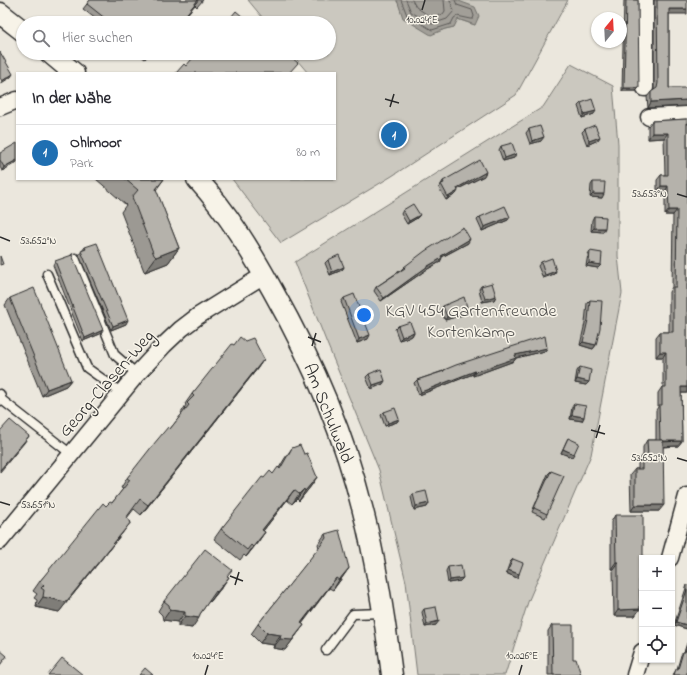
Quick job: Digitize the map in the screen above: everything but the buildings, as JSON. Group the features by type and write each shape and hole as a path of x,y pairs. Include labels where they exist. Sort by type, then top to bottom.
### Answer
{"street":[{"path":"645,0 645,88"},
{"path":"0,13 16,26"},
{"path":"0,107 16,100"},
{"path":"649,117 687,115"},
{"name":"Am Schulwald","path":"198,180 234,225 264,275 302,346 322,389 342,442 363,511 372,550 392,675"},
{"name":"Georg-Clasen-Weg","path":"0,541 137,374 164,345 198,316 264,275"},
{"path":"671,555 687,496"},
{"path":"635,675 639,662"}],"lane":[{"path":"75,258 115,355 137,374"},
{"path":"47,274 87,368 122,393"},
{"path":"0,394 2,400 71,454"},
{"path":"326,650 353,614 383,613"}],"green space":[{"path":"248,0 397,0 397,2 431,34 454,27 457,19 475,25 456,0 568,0 516,95 392,176 281,243 233,180 336,180 336,72 307,72 297,60 336,60 336,16 261,16"},
{"name":"KGV 454 Gartenfreunde Kortenkamp","path":"571,64 613,86 618,144 618,256 622,293 591,455 528,602 505,675 417,675 406,582 379,470 295,262 543,107"}],"water":[{"path":"397,0 456,0 475,7 479,16 475,25 458,19 454,27 431,35 403,18"}],"place":[{"name":"Ohlmoor","path":"394,135"}]}
